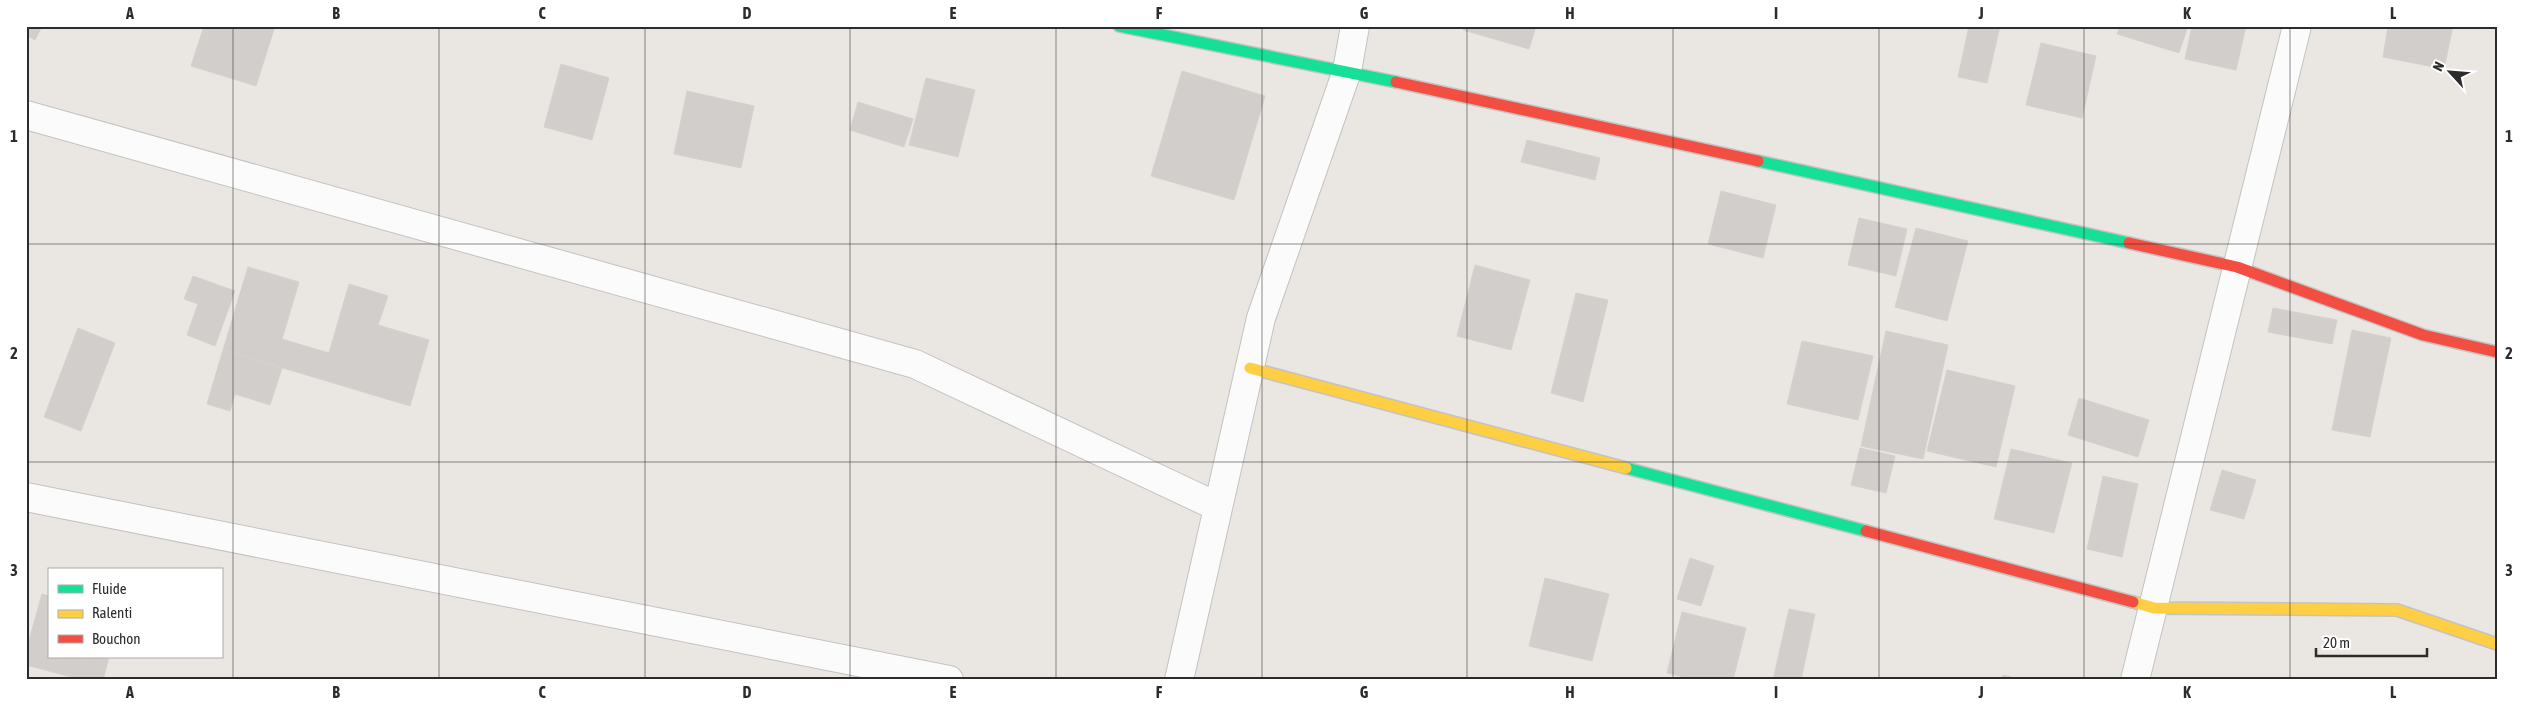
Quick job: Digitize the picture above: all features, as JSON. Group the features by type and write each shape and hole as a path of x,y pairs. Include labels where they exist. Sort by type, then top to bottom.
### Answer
{"street":[{"path":"1119,26 1347,71 2237,267 2423,336 2497,352"},
{"path":"1179,680 1261,318 1347,71 1356,26"},
{"path":"2135,680 2297,26"},
{"path":"26,115 915,364 1218,507"},
{"path":"1250,368 2154,608 2397,610 2497,644"},
{"path":"26,497 949,680"}],"building":[{"path":"26,26 42,26 35,40 26,35"},
{"path":"204,26 275,26 256,86 191,66"},
{"path":"1464,26 1536,26 1529,49 1463,30"},
{"path":"1969,26 2000,26 1987,83 1958,77"},
{"path":"2120,26 2188,26 2179,53 2117,34"},
{"path":"2192,26 2246,26 2236,70 2185,59"},
{"path":"2388,26 2453,26 2444,69 2383,57"},
{"path":"2041,43 2096,56 2082,118 2026,105"},
{"path":"561,64 609,78 592,140 544,127"},
{"path":"1182,71 1265,96 1234,200 1151,176"},
{"path":"926,78 975,90 958,157 909,145"},
{"path":"687,91 754,106 741,168 674,154"},
{"path":"858,102 913,119 904,147 850,130"},
{"path":"1527,140 1600,158 1595,180 1521,162"},
{"path":"1721,191 1776,205 1763,258 1708,244"},
{"path":"1859,218 1907,229 1896,276 1848,265"},
{"path":"1916,228 1968,241 1947,321 1895,307"},
{"path":"1475,265 1530,280 1511,350 1457,336"},
{"path":"248,267 299,282 282,339 329,353 349,284 388,296 378,325 429,340 410,406 223,350"},
{"path":"193,276 235,291 215,346 187,335 198,304 184,299"},
{"path":"1576,293 1608,300 1583,402 1551,393"},
{"path":"2273,308 2337,320 2332,344 2268,332"},
{"path":"78,328 115,343 81,431 44,417"},
{"path":"2352,330 2391,338 2370,437 2332,430"},
{"path":"1886,331 1948,345 1923,459 1861,446"},
{"path":"1802,341 1873,356 1858,420 1787,404"},
{"path":"223,350 282,368 270,405 235,394 230,411 207,404"},
{"path":"1947,370 2015,386 1996,467 1927,451"},
{"path":"2079,398 2149,420 2138,457 2068,435"},
{"path":"1860,448 1895,456 1886,493 1851,485"},
{"path":"2011,449 2072,463 2054,533 1994,519"},
{"path":"2222,470 2256,480 2244,519 2210,510"},
{"path":"2103,476 2138,484 2122,557 2087,549"},
{"path":"1690,558 1714,566 1701,606 1677,599"},
{"path":"1545,578 1609,594 1592,661 1529,646"},
{"path":"42,594 48,596 48,658 109,658 103,680 83,680 26,665 26,651"},
{"path":"1789,609 1815,614 1801,680 1773,680"},
{"path":"1682,612 1746,628 1733,680 1696,680 1667,673"},
{"path":"2003,675 2022,680 2002,680"}],"traffic: fast":[{"path":"1119,26 1396,82"},
{"path":"1758,161 2129,243"},
{"path":"1626,468 1866,531"}],"traffic: slow":[{"path":"1250,368 1626,468"},
{"path":"2133,602 2154,608 2397,610 2497,644"}],"traffic: jam":[{"path":"1396,82 1758,161"},
{"path":"2129,243 2237,267 2423,335 2497,352"},
{"path":"1866,531 2133,602"}]}
